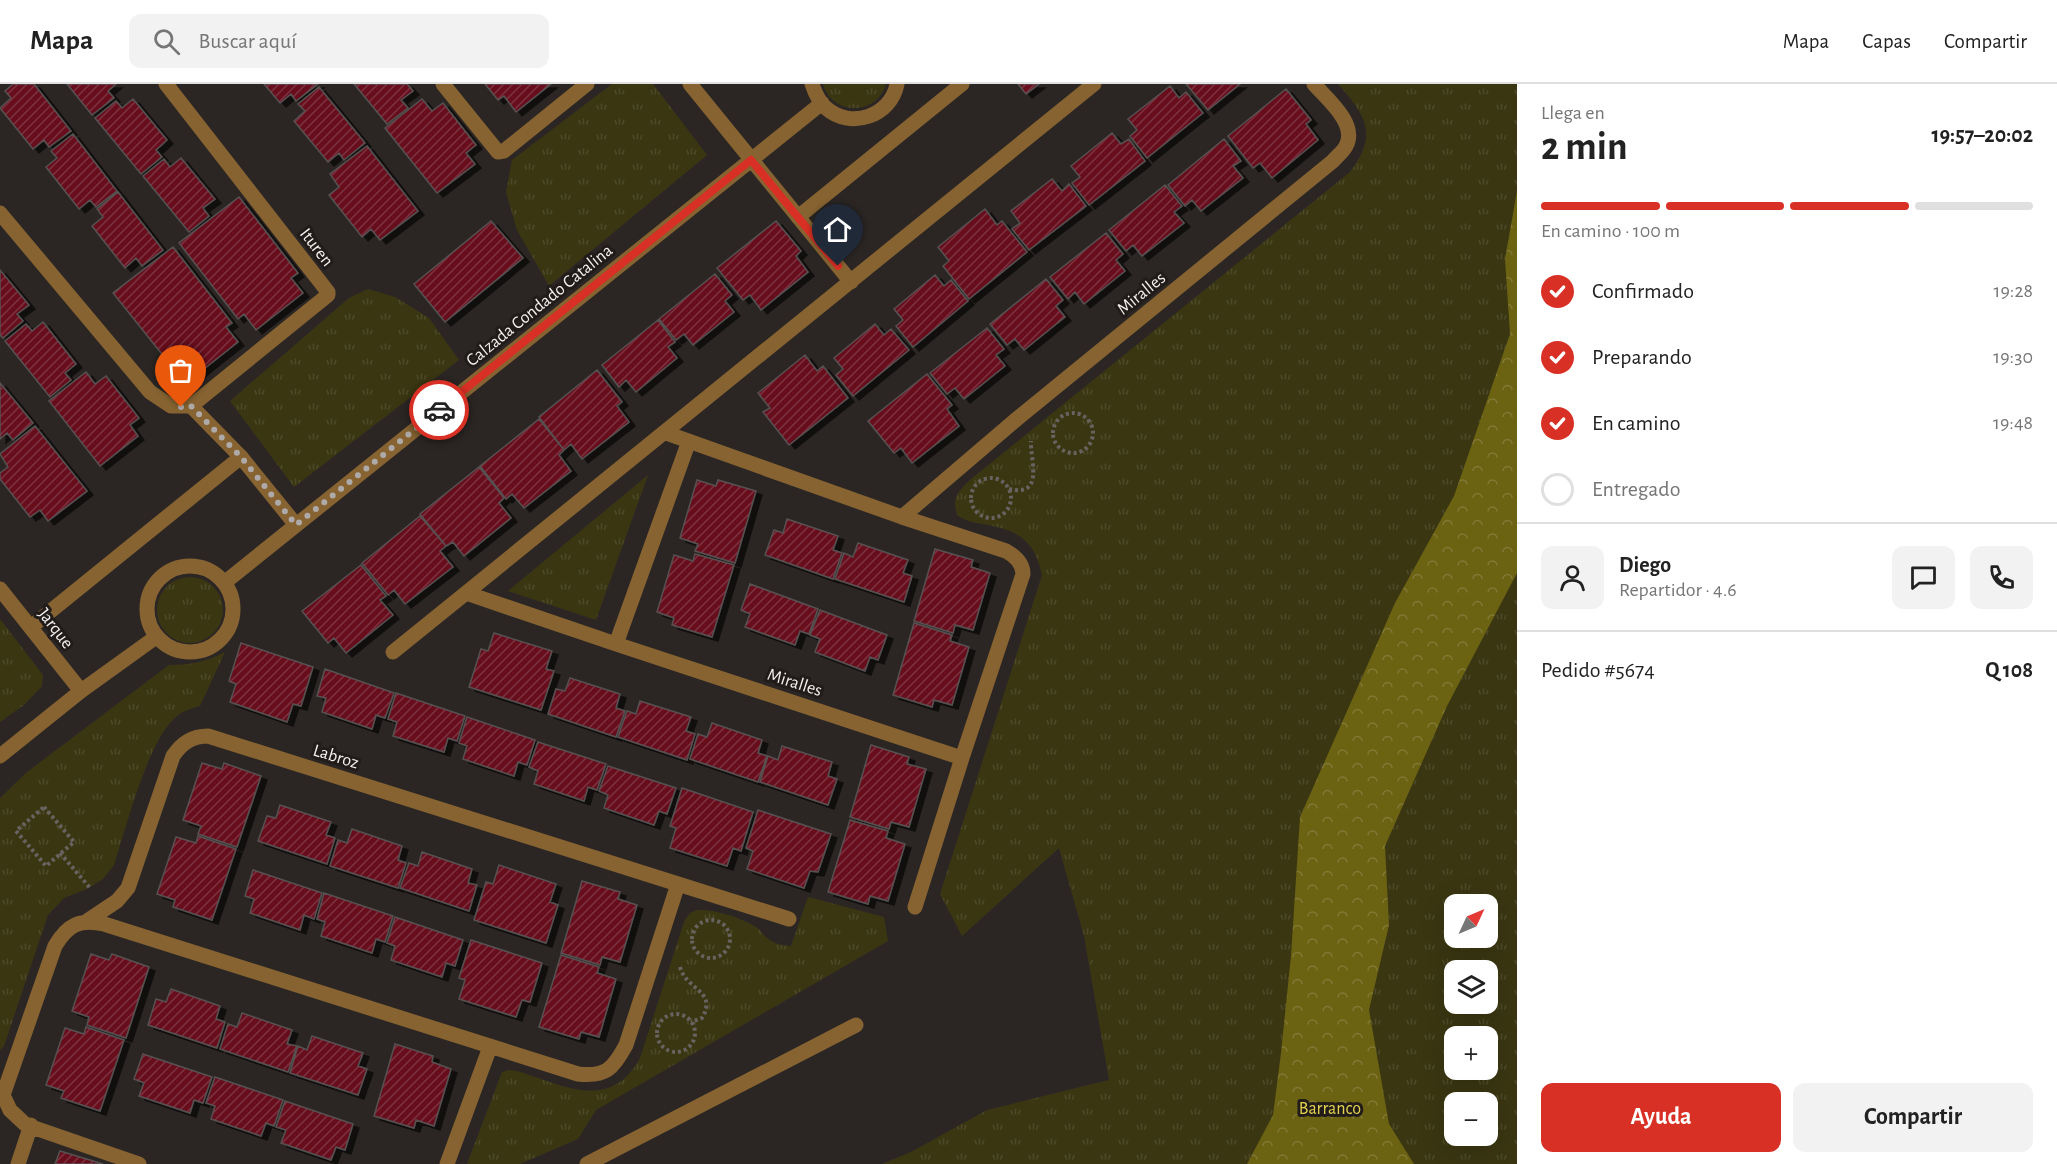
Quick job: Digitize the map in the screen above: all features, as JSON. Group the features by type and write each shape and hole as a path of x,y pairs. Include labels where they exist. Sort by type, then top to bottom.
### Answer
{"street":[{"name":"Ituren","path":"166,84 328,292 328,295 191,406"},
{"path":"443,84 498,152 504,151 587,84"},
{"path":"812,84 817,97 826,109 839,116 854,119 869,117 882,110 891,100 897,84"},
{"path":"798,217 962,84"},
{"path":"393,652 1094,84"},
{"name":"Miralles","path":"902,517 1018,418 1333,161 1346,146 1349,137 1348,128 1314,84"},
{"path":"695,86 751,160 851,282"},
{"name":"Calzada Condado Catalina","path":"224,583 822,103"},
{"path":"0,213 150,393 171,406 191,406 241,457 296,525"},
{"path":"666,433 902,517 1006,551 1016,558 1022,567 1023,574 915,907"},
{"path":"616,644 689,441"},
{"path":"31,627 241,457"},
{"path":"181,568 202,568 214,574 224,583 232,601 232,621 226,633 217,643 205,650 179,651 167,646 156,637 147,611 148,598 154,586 163,576 181,568"},
{"name":"Jarque","path":"0,589 81,691"},
{"name":"Miralles","path":"466,593 962,758"},
{"path":"0,756 81,691 156,637"},
{"name":"Labroz","path":"139,1164 48,1133 19,1120 10,1110 2,1094 55,946 69,928 87,921 122,897 128,888 173,756 178,748 197,736 208,736 789,919"},
{"path":"87,921 104,924 490,1047 579,1074 594,1076 611,1067 626,1045 678,884"},
{"path":"587,1164 856,1025"},
{"path":"447,1164 490,1047"},
{"path":"18,1164 31,1125"}],"path":[{"path":"1074,413 1086,418 1092,429 1091,441 1082,451 1068,453 1057,445 1053,433 1054,426 1061,416 1074,413"},
{"path":"1045,433 1053,433"},
{"path":"1009,489 1011,500 1009,507 1000,516 986,518 975,511 971,504 971,491 975,485 985,479 998,479 1009,489 1020,491 1030,486 1034,471 1031,444 1035,437"},
{"path":"44,807 74,842 60,854 46,866 16,831 44,807"},
{"path":"60,854 107,907"},
{"path":"716,920 727,928 730,941 719,956 707,957 693,950 694,929 703,921 716,920"},
{"path":"680,964 683,976 706,998 708,1005 702,1018 692,1022"},
{"path":"674,1014 687,1017 692,1022 695,1035 684,1051 672,1052 658,1041 657,1029 663,1018 674,1014"}],"green space":[{"path":"612,84 653,84 707,155 549,286 517,230 506,192 512,160"},
{"path":"823,84 886,84 874,102 854,108 835,102"},
{"path":"1338,84 1517,84 1517,1164 882,1164 911,1152 987,1110 1109,1080 1084,936 1059,848 962,936 940,894 1042,575 1030,546 1017,535 968,521 957,515 955,503 957,495 971,479 1350,172 1359,159 1366,136 1362,116"},
{"name":"Barranco","path":"1517,191 1517,573 1447,706 1385,846 1389,925 1369,1010 1389,1124 1414,1164 1247,1164 1273,1115 1291,956 1300,817 1395,603 1454,496 1510,334 1505,259"},
{"path":"368,289 395,297 429,318 459,360 294,487 230,401 349,298"},
{"path":"648,475 596,620 508,591"},
{"path":"190,577 202,580 213,587 220,598 223,610 220,622 213,633 202,640 190,643 178,640 167,633 160,622 157,610 160,598 167,587 178,580"},
{"path":"0,619 43,675 42,686 24,705 0,722"},
{"path":"225,652 200,706 186,710 178,716 165,729 156,745 139,786 114,865 103,879 87,889 64,898 48,915 4,1046 0,1050 0,798 27,772 169,665 198,662"},
{"path":"808,897 884,917 888,941 596,1110 578,1139 520,1164 467,1164 502,1072 517,1071 568,1088 584,1090 600,1090 615,1085 628,1075 640,1058 683,925 690,914 694,911 708,910 726,914 751,924 774,942 791,946"}],"building":[{"path":"13,84 34,84 71,131 49,147 44,140 33,149 0,108 11,98 5,91"},
{"path":"67,84 116,84 108,91 114,98 92,115"},
{"path":"264,84 318,84 296,101 291,94 280,103"},
{"path":"354,84 407,84 413,91 401,100 408,108 387,124"},
{"path":"485,84 551,84 516,112 504,96 498,100"},
{"path":"1018,84 1039,84 1026,94"},
{"path":"1186,84 1240,84 1208,110"},
{"path":"1170,86 1179,98 1186,92 1203,113 1147,158 1130,136 1137,130 1128,119"},
{"path":"319,87 365,143 344,160 339,153 328,162 294,121 305,111 298,104"},
{"path":"1286,89 1311,120 1306,124 1318,140 1272,178 1260,163 1253,168 1228,136"},
{"path":"133,99 167,140 156,150 162,157 141,174 95,118 116,101 122,108"},
{"path":"422,99 432,111 443,103 476,145 466,153 475,164 437,193 385,128"},
{"path":"1112,133 1121,144 1129,139 1145,161 1089,205 1072,183 1080,177 1071,166"},
{"path":"73,134 117,191 96,207 90,200 79,209 46,167 57,158 51,151"},
{"path":"1224,139 1241,161 1233,166 1243,178 1201,211 1192,200 1185,206 1168,185"},
{"path":"367,146 418,211 380,240 371,229 362,237 329,195 339,187 330,174"},
{"path":"181,158 215,199 203,208 209,216 189,232 143,176 164,159 170,167"},
{"path":"1052,179 1062,191 1069,184 1086,206 1029,250 1012,229 1020,223 1011,211"},
{"path":"1165,185 1182,206 1174,212 1184,223 1142,256 1133,245 1126,251 1109,230"},
{"path":"118,192 163,250 142,266 136,258 125,268 92,226 103,217 97,209"},
{"path":"239,197 298,273 291,278 303,293 256,330 244,314 238,319 179,243"},
{"path":"985,209 997,225 1002,221 1027,252 969,299 943,266 949,261 938,247"},
{"path":"491,221 523,258 445,322 414,284"},
{"path":"776,221 801,251 796,256 808,272 761,310 750,295 743,300 717,268"},
{"path":"1106,233 1123,254 1116,260 1125,271 1084,304 1075,292 1068,299 1050,277"},
{"path":"173,247 232,323 226,327 238,342 190,380 178,364 173,368 113,293"},
{"path":"0,270 29,305 17,314 23,321 3,338 0,335"},
{"path":"715,274 732,295 725,301 734,312 693,345 684,334 676,340 659,319"},
{"path":"935,275 944,286 951,280 968,301 913,347 896,326 903,320 894,309"},
{"path":"1046,279 1063,300 1056,306 1065,317 1024,350 1015,339 1007,345 990,324"},
{"path":"658,320 675,342 668,347 677,358 636,392 626,380 619,387 602,365"},
{"path":"43,322 76,364 65,373 71,380 50,397 5,341 26,324 32,331"},
{"path":"875,324 884,335 891,329 909,350 853,396 836,375 843,369 834,358"},
{"path":"987,328 1004,349 996,355 1005,366 964,399 955,388 947,394 930,373"},
{"path":"805,355 817,371 823,366 848,398 789,445 763,412 770,408 758,393"},
{"path":"597,370 622,402 617,406 629,422 582,459 571,444 564,450 539,417"},
{"path":"86,372 95,384 106,376 139,418 130,425 138,436 100,466 49,401"},
{"path":"927,374 952,405 947,409 959,426 912,463 901,448 894,453 868,421"},
{"path":"0,383 33,423 13,440 7,433 0,439"},
{"path":"539,419 564,450 559,455 571,471 524,508 512,494 506,499 480,466"},
{"path":"35,426 87,491 48,521 40,510 30,517 0,479 0,473 8,467 0,454"},
{"path":"479,467 504,498 499,503 511,518 464,556 453,542 446,546 420,514"},
{"path":"697,480 716,486 718,480 756,491 735,563 695,551 698,544 680,538"},
{"path":"420,516 446,546 440,551 453,567 405,604 394,590 388,595 362,563"},
{"path":"787,519 838,536 833,550 842,553 833,579 765,555 774,530 783,533"},
{"path":"858,543 908,560 903,573 912,576 904,602 835,579 844,553 853,557"},
{"path":"935,549 973,560 971,567 990,573 973,630 955,625 953,633 914,621"},
{"path":"695,554 734,565 712,637 672,625 674,618 657,612 674,555 693,561"},
{"path":"361,565 386,596 380,600 393,615 346,653 334,638 328,643 302,611"},
{"path":"750,584 818,609 809,634 800,631 795,645 745,627 750,614 741,610"},
{"path":"820,610 887,635 878,660 870,657 865,671 815,652 820,639 810,635"},
{"path":"914,623 952,635 950,641 969,647 952,705 934,700 932,707 893,695"},
{"path":"494,633 552,651 546,669 554,671 541,710 469,687 481,649 488,651"},
{"path":"241,643 313,667 301,706 293,704 287,722 230,702 236,684 229,681"},
{"path":"325,669 394,693 385,718 376,715 372,729 322,712 326,698 317,696"},
{"path":"570,678 620,694 616,708 625,711 616,737 548,714 556,689 565,691"},
{"path":"396,693 465,716 457,741 448,738 444,752 393,736 397,722 388,719"},
{"path":"640,701 691,717 686,731 695,734 687,760 618,737 627,711 636,714"},
{"path":"467,717 535,740 527,765 518,762 514,776 463,759 467,746 459,743"},
{"path":"712,723 762,740 758,753 767,756 758,782 690,759 698,734 707,737"},
{"path":"538,742 606,764 597,790 588,787 584,801 534,784 538,771 529,767"},
{"path":"871,745 909,757 907,764 926,769 909,827 891,822 889,829 850,817"},
{"path":"782,746 832,762 828,776 837,779 828,805 760,782 768,756 778,760"},
{"path":"202,763 222,769 224,763 261,776 237,847 198,834 201,826 183,820"},
{"path":"608,766 676,788 667,814 659,811 654,825 604,808 608,795 599,791"},
{"path":"682,788 753,812 741,851 733,848 727,866 670,848 676,828 670,826"},
{"path":"280,805 331,822 326,835 335,838 327,864 258,841 267,816 276,818"},
{"path":"758,810 831,834 818,872 810,871 804,888 747,869 753,851 746,848"},
{"path":"850,820 888,831 886,838 905,844 888,901 870,896 868,904 828,892"},
{"path":"352,829 402,846 398,860 406,863 398,888 330,866 338,840 347,843"},
{"path":"198,836 236,849 212,920 173,907 175,900 157,894 176,837 196,843"},
{"path":"422,852 472,869 468,883 477,885 469,911 400,888 409,863 418,866"},
{"path":"499,865 556,884 550,902 558,905 546,943 474,920 486,882 493,884"},
{"path":"253,870 322,893 314,919 304,915 300,930 250,913 254,899 245,896"},
{"path":"582,881 620,892 618,899 637,905 620,962 602,957 600,965 561,953"},
{"path":"324,893 393,916 385,942 376,939 372,953 321,936 325,922 317,919"},
{"path":"395,917 463,940 455,966 446,963 442,977 391,960 395,946 387,943"},
{"path":"471,940 542,963 530,1002 522,1000 516,1017 459,999 465,980 459,978"},
{"path":"91,954 109,960 112,954 149,967 126,1038 87,1025 89,1017 72,1011"},
{"path":"561,955 599,967 597,973 616,979 599,1037 581,1032 579,1039 539,1027"},
{"path":"171,989 220,1006 216,1019 225,1022 217,1048 148,1025 156,999 166,1002"},
{"path":"242,1013 292,1030 287,1044 297,1046 288,1072 220,1049 228,1024 237,1027"},
{"path":"86,1027 124,1040 100,1111 61,1098 64,1091 46,1085 65,1028 84,1034"},
{"path":"312,1036 363,1053 358,1066 367,1069 358,1095 290,1073 298,1046 307,1050"},
{"path":"395,1044 433,1056 432,1062 451,1069 434,1126 416,1120 414,1128 374,1116"},
{"path":"143,1054 212,1077 203,1103 194,1100 190,1113 139,1096 144,1083 134,1079"},
{"path":"215,1077 283,1100 274,1126 266,1123 261,1136 211,1119 215,1106 206,1103"},
{"path":"285,1101 353,1124 345,1150 336,1147 331,1160 281,1143 286,1130 276,1127"},
{"path":"60,1151 103,1164 55,1164"}],"way so far":[{"path":"181,407 191,406 241,457 296,525 439,410"}],"route":[{"path":"439,410 751,160 838,266"}]}
